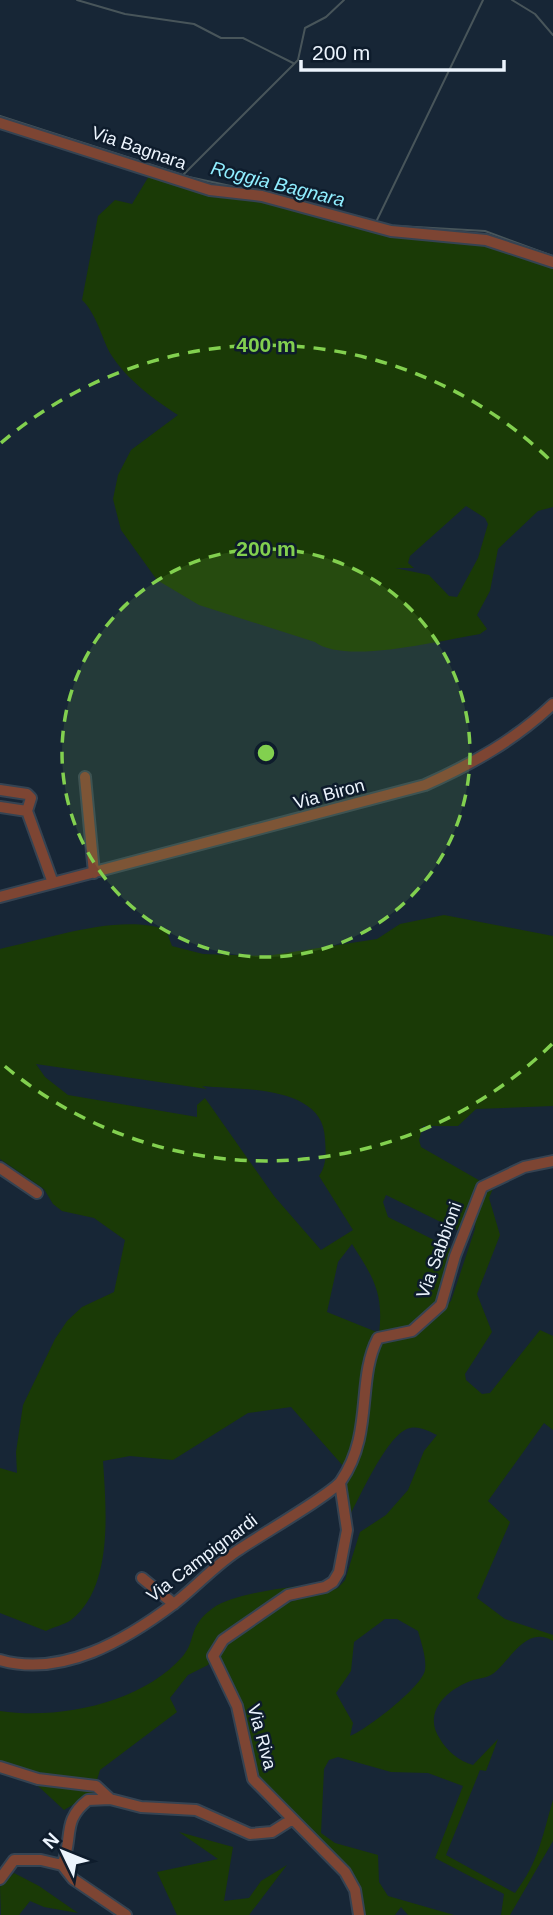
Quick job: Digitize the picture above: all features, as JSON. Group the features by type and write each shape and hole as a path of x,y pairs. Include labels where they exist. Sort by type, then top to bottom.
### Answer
{"street":[{"name":"Via Bagnara","path":"0,123 100,152 201,188 262,196 391,231 486,240 553,262"},
{"name":"Via Biron","path":"0,897 425,785 477,761 529,726 553,705"},
{"path":"85,777 94,873"},
{"path":"0,790 27,794 32,802 27,811 53,883"},
{"path":"0,807 27,811"},
{"name":"Via Sabbioni","path":"340,1483 359,1445 371,1356 378,1338 412,1331 441,1305 455,1256 482,1187 524,1167 553,1161"},
{"path":"0,1168 37,1193"},
{"name":"Via Campignardi","path":"0,1660 35,1666 59,1665 111,1642 174,1604 235,1552 340,1483"},
{"name":"Via Riva","path":"340,1483 346,1530 339,1572 333,1582 288,1595 223,1640 214,1651 215,1666 237,1706 250,1774 291,1820 345,1872 355,1890 359,1915"},
{"path":"142,1578 174,1604"},
{"path":"0,1767 38,1779 96,1786 110,1798"},
{"path":"62,1865 67,1853 72,1815 88,1800 110,1798 141,1807 196,1810 250,1834 272,1832 291,1820"},
{"path":"0,1879 14,1860 41,1860 62,1865 73,1879 127,1915"}],"green space":[{"path":"149,176 454,240 501,247 553,266 553,507 538,511 498,549 490,591 477,615 487,629 480,634 394,649 329,649 315,642 199,605 157,580 121,530 113,499 118,475 131,450 178,415 150,395 124,371 110,353 95,318 82,300 98,216 115,200 132,204","holes":["466,506 485,518 488,524 478,558 457,597 449,596 429,575 395,568 414,568 408,563 410,556"]},
{"path":"444,915 553,936 553,1106 476,1109 458,1126 423,1126 419,1140 421,1147 482,1182 463,1233 386,1195 383,1202 388,1217 454,1250 439,1303 404,1331 380,1333 361,1431 344,1467 291,1407 248,1413 173,1460 130,1456 103,1461 106,1523 104,1546 95,1588 85,1606 71,1620 46,1631 0,1613 0,1468 17,1473 16,1452 23,1405 55,1339 67,1321 82,1307 114,1292 125,1240 94,1218 62,1211 53,1204 44,1189 0,1159 0,949 84,929 127,924 166,930 172,946 203,954 266,956 377,939 400,924","holes":["36,1064 207,1089 202,1086 258,1090 296,1100 311,1108 321,1121 326,1154 319,1176 353,1230 321,1250 274,1196 205,1098 197,1105 197,1117 68,1095 45,1077","352,1244 375,1286 380,1307 379,1333 327,1312 338,1262"]},
{"path":"494,1186 489,1198 500,1235 477,1294 492,1332 465,1374 466,1380 482,1394 490,1393 540,1330 553,1336 553,1430 544,1423 488,1501 510,1522 477,1598 505,1619 553,1635 553,1641 544,1637 527,1640 494,1673 459,1686 451,1692 435,1713 435,1730 440,1739 446,1748 463,1761 473,1765 498,1739 486,1771 480,1770 446,1855 515,1893 535,1859 553,1800 553,1841 510,1915 501,1915 504,1894 435,1858 463,1786 428,1773 391,1772 338,1757 329,1760 324,1769 321,1833 335,1843 378,1855 379,1882 388,1896 454,1915 408,1915 401,1907 395,1915 362,1915 351,1873 256,1777 217,1663 220,1649 286,1603 338,1588 345,1580 360,1532 386,1515 408,1490 424,1451 437,1435 421,1428 410,1428 401,1432 393,1441 348,1519 346,1486 364,1437 375,1359 381,1342 419,1329 451,1301 475,1229 476,1209 483,1194","holes":["385,1619 397,1619 418,1631 425,1670 404,1697 380,1717 350,1736 353,1723 336,1693 351,1671 354,1642"]},
{"path":"333,1582 268,1607 213,1656 208,1665 188,1675 170,1698 177,1712 100,1770 93,1793 64,1810 25,1774 0,1767 0,1711 48,1713 73,1710 99,1705 123,1696 146,1686 166,1672 187,1650 199,1621 224,1602 254,1593"},
{"path":"179,1832 233,1847 224,1901 249,1898 261,1881 287,1865 249,1915 177,1915 157,1872 218,1859"},
{"path":"14,1873 39,1886 78,1913 44,1907 30,1901 19,1915 1,1915 0,1887"}],"waterway":[{"path":"77,0 125,14 194,24 221,38 243,38 293,63"},
{"path":"184,174 298,60 305,28 326,17 344,0"},
{"path":"377,220 483,0"},
{"path":"512,0 535,14 553,35"},
{"name":"Roggia Bagnara","path":"0,116 189,177 240,188"},
{"name":"Roggia Bagnara","path":"300,201 389,225"},
{"name":"Roggia Bagnara","path":"398,226 485,231 553,256"}]}
